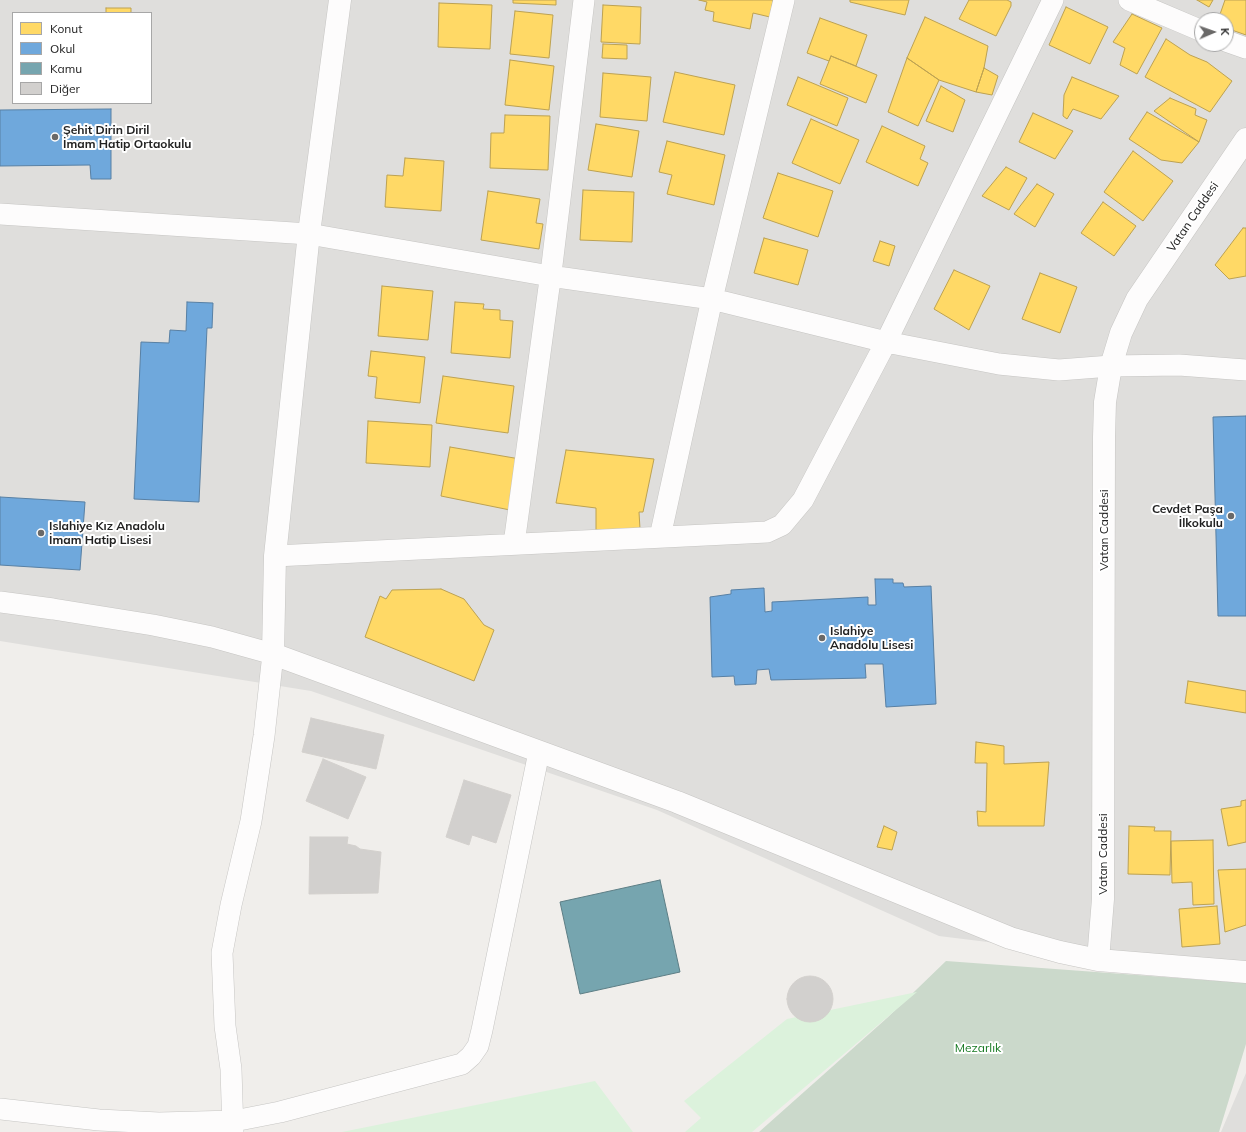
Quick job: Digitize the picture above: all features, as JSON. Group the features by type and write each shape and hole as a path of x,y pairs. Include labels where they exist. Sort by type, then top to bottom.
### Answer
{"street":[{"path":"233,1127 231,1069 225,1026 222,953 231,905 251,821 264,736 273,654 275,556 309,234 340,0"},
{"path":"514,544 550,276 584,0"},
{"path":"660,537 712,299 784,0"},
{"path":"275,556 767,532 782,525 803,500 886,342 1053,0"},
{"path":"1129,0 1194,28"},
{"path":"1234,43 1246,48"},
{"name":"Vatan Caddesi","path":"1098,960 1103,899 1104,437 1105,402 1111,366 1121,333 1137,299 1246,139"},
{"path":"0,214 309,234 550,276 712,299 886,342 999,364 1059,370 1111,366 1179,364 1246,370"},
{"path":"0,602 153,625 212,637 273,654 677,802 1010,938 1060,952 1098,960 1246,972"},
{"path":"0,1109 99,1120 233,1127 280,1112 462,1064 471,1056 478,1046 482,1030 539,752"}],"shaded area":[{"path":"0,0 1246,0 1246,974 939,936 657,810 311,691 0,641"},
{"path":"1246,1073 1246,1132 1221,1132"}],"green space":[{"name":"Mezarlık","path":"946,961 1246,983 1246,1044 1219,1132 759,1132 887,1018"},
{"path":"917,992 752,1132 685,1132 701,1118 684,1101 787,1019"},
{"path":"595,1081 633,1132 342,1132"}],"building: Konut":[{"path":"513,0 556,0 556,5 513,3"},
{"path":"699,0 773,0 770,17 753,13 750,29 713,21 714,12 705,10 707,2"},
{"path":"850,0 909,0 905,15 850,2"},
{"path":"969,0 1007,0 1011,2 1011,6 996,36 959,19"},
{"path":"1197,0 1213,0 1209,7"},
{"path":"1225,0 1246,0 1246,35 1234,31 1234,12 1221,12"},
{"path":"439,3 492,5 490,49 438,47"},
{"path":"603,5 641,7 640,44 601,42"},
{"path":"1066,7 1108,27 1090,64 1049,45"},
{"path":"106,8 131,8 131,12 106,12"},
{"path":"515,11 553,15 549,58 510,54"},
{"path":"1132,14 1162,28 1137,74 1120,65 1125,48 1113,42"},
{"path":"925,17 988,46 984,68 976,92 939,80 907,58"},
{"path":"820,18 867,35 856,66 831,56 829,61 807,53"},
{"path":"1166,39 1190,55 1207,62 1232,81 1210,112 1145,77"},
{"path":"603,44 627,45 627,59 602,58"},
{"path":"831,56 877,75 866,103 820,84"},
{"path":"907,58 939,80 918,126 888,112"},
{"path":"510,60 554,66 549,110 505,105"},
{"path":"984,68 998,76 992,95 976,92"},
{"path":"675,72 735,85 724,135 663,122"},
{"path":"603,73 651,77 647,121 600,117"},
{"path":"798,77 848,98 837,126 787,105"},
{"path":"1072,77 1119,96 1101,119 1073,109 1067,119 1063,116 1064,95"},
{"path":"941,86 965,100 953,132 926,121"},
{"path":"1170,98 1196,109 1195,115 1207,120 1199,142 1154,111"},
{"path":"1147,112 1199,142 1182,163 1161,160 1129,139"},
{"path":"1033,113 1073,131 1055,159 1019,142"},
{"path":"505,115 550,116 548,170 490,168 491,133 504,133"},
{"path":"811,119 859,140 840,184 792,163"},
{"path":"596,124 639,131 632,177 588,170"},
{"path":"882,126 925,146 920,159 928,163 918,186 866,162"},
{"path":"667,141 725,155 714,205 667,194 672,175 659,172"},
{"path":"1133,151 1173,181 1143,221 1104,192"},
{"path":"405,158 444,161 441,211 385,207 387,175 403,176"},
{"path":"1006,167 1027,178 1009,210 982,196"},
{"path":"778,173 833,191 818,237 763,218"},
{"path":"1037,184 1054,194 1035,227 1014,214"},
{"path":"583,190 634,192 632,242 580,240"},
{"path":"488,191 540,199 536,223 543,224 539,249 481,240"},
{"path":"1103,202 1136,226 1114,256 1081,233"},
{"path":"1243,228 1246,228 1246,276 1229,279 1215,265"},
{"path":"764,238 808,250 798,285 754,273"},
{"path":"880,241 895,246 889,266 873,261"},
{"path":"954,270 990,286 969,330 934,309"},
{"path":"1040,273 1077,287 1060,333 1022,319"},
{"path":"382,286 433,291 428,340 378,336"},
{"path":"455,302 484,304 483,309 500,310 500,320 513,321 510,358 451,353"},
{"path":"371,351 425,357 420,403 375,398 377,377 368,376"},
{"path":"443,376 514,386 508,433 436,423"},
{"path":"368,421 432,425 430,467 366,463"},
{"path":"450,447 520,459 510,510 441,496"},
{"path":"566,450 654,459 643,512 639,512 640,529 596,530 596,508 556,503"},
{"path":"441,589 464,599 484,625 494,630 474,681 365,637 380,596 386,599 392,590"},
{"path":"1188,681 1246,691 1246,713 1185,703"},
{"path":"976,742 1004,746 1004,764 1049,762 1044,826 978,826 977,811 986,812 987,763 975,763"},
{"path":"1246,800 1246,842 1228,846 1221,809 1241,806 1241,801"},
{"path":"884,826 897,832 892,850 877,847"},
{"path":"1129,826 1155,827 1154,831 1171,831 1170,875 1128,874"},
{"path":"1213,840 1214,904 1193,905 1192,882 1172,883 1171,841"},
{"path":"1246,869 1246,925 1225,932 1218,870"},
{"path":"1217,906 1220,944 1182,947 1179,909"}],"building: Okul":[{"name":"Şehit Dirin Diril İmam Hatip Ortaokulu","path":"111,109 111,179 91,179 90,165 0,166 0,110"},
{"path":"187,302 213,303 212,328 207,328 199,502 134,499 141,342 169,343 170,330 186,331"},
{"name":"Cevdet Paşa İlkokulu","path":"1246,416 1246,616 1218,616 1213,417"},
{"name":"Islahiye Kız Anadolu İmam Hatip Lisesi","path":"0,497 85,502 80,570 0,565"},
{"name":"Islahiye Anadolu Lisesi","path":"875,579 893,579 893,583 903,583 904,587 931,586 936,704 886,707 883,664 865,664 866,678 771,680 769,669 757,670 756,684 735,685 734,676 712,677 710,597 731,594 731,590 764,588 765,612 772,611 772,602 868,597 868,605 876,605"}],"building: Kamu":[{"path":"660,880 680,972 580,994 560,902"}],"building: Diğer":[{"path":"311,718 384,735 376,769 302,752"},
{"path":"323,759 366,777 348,819 306,801"},
{"path":"464,780 511,795 496,843 472,835 469,845 446,837"},
{"path":"310,837 348,837 347,844 356,846 360,849 381,852 378,893 309,894"},
{"path":"815,976 819,977 829,986 832,990 832,1008 823,1018 815,1022 805,1022 797,1018 788,1008 787,994 791,986 801,977"}],"place":[{"name":"Şehit Dirin Diril İmam Hatip Ortaokulu","path":"55,137"},
{"name":"Cevdet Paşa İlkokulu","path":"1231,516"},
{"name":"Islahiye Kız Anadolu İmam Hatip Lisesi","path":"41,533"},
{"name":"Islahiye Anadolu Lisesi","path":"822,638"}]}
